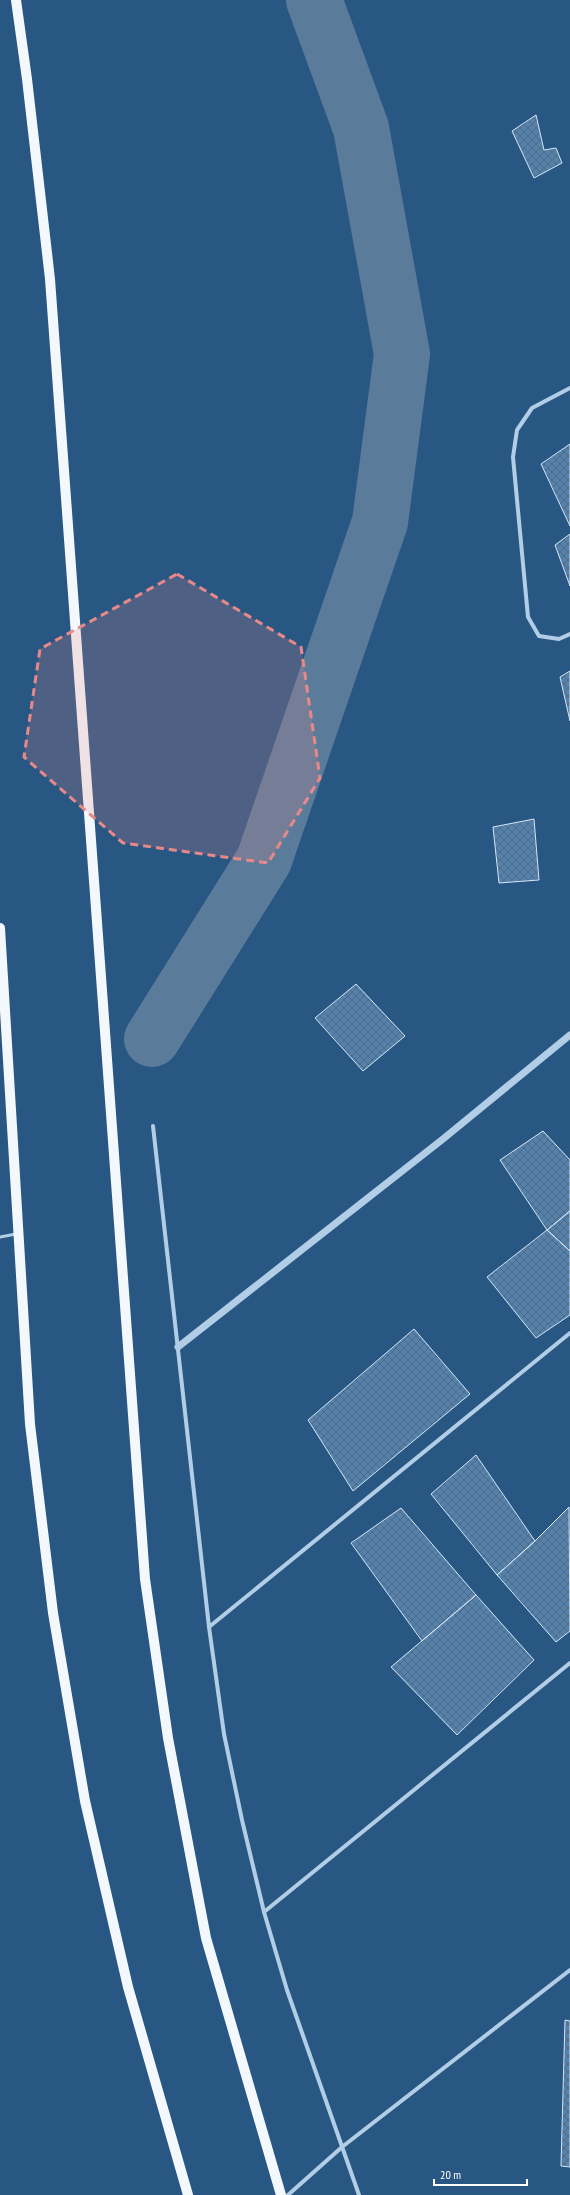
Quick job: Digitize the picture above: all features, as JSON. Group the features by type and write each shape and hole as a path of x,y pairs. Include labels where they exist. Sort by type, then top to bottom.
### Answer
{"main road":[{"path":"16,0 27,79 50,279 145,1579 168,1738 206,1938 281,2195"},
{"path":"0,928 17,1233 33,1448 53,1613 84,1793 128,1987 188,2195"}],"street":[{"path":"570,388 532,408 517,430 513,457 528,617 539,636 559,640 570,634"},
{"path":"178,1347 443,1139 570,1035"},
{"path":"153,1126 208,1627 224,1734 242,1820 264,1912 291,2005 358,2195"},
{"path":"208,1627 570,1333"},
{"path":"264,1912 570,1663"},
{"path":"288,2195 342,2147 570,1970"}],"lane":[{"path":"0,1237 17,1233"}],"highlighted area":[{"path":"177,574 301,647 320,778 268,863 123,843 24,757 40,649"}],"building":[{"path":"536,115 544,150 556,148 562,163 534,178 512,131"},
{"path":"570,444 570,526 541,464"},
{"path":"570,534 570,586 555,545"},
{"path":"570,671 570,721 560,677"},
{"path":"534,819 539,880 499,883 493,827"},
{"path":"356,984 405,1036 363,1071 315,1018"},
{"path":"543,1131 570,1160 570,1211 547,1230 500,1160"},
{"path":"570,1211 570,1251 547,1230"},
{"path":"547,1230 570,1251 570,1315 536,1338 487,1277"},
{"path":"414,1329 470,1394 353,1491 308,1420"},
{"path":"476,1455 535,1541 497,1575 431,1494"},
{"path":"569,1507 570,1631 556,1642 497,1575 535,1541"},
{"path":"401,1508 476,1595 422,1641 351,1543"},
{"path":"476,1595 534,1660 457,1735 391,1667"},
{"path":"565,2020 570,2021 570,2167 561,2166"}],"waterway":[{"path":"152,1039 264,860 380,522 402,354 361,128 314,0"}]}
